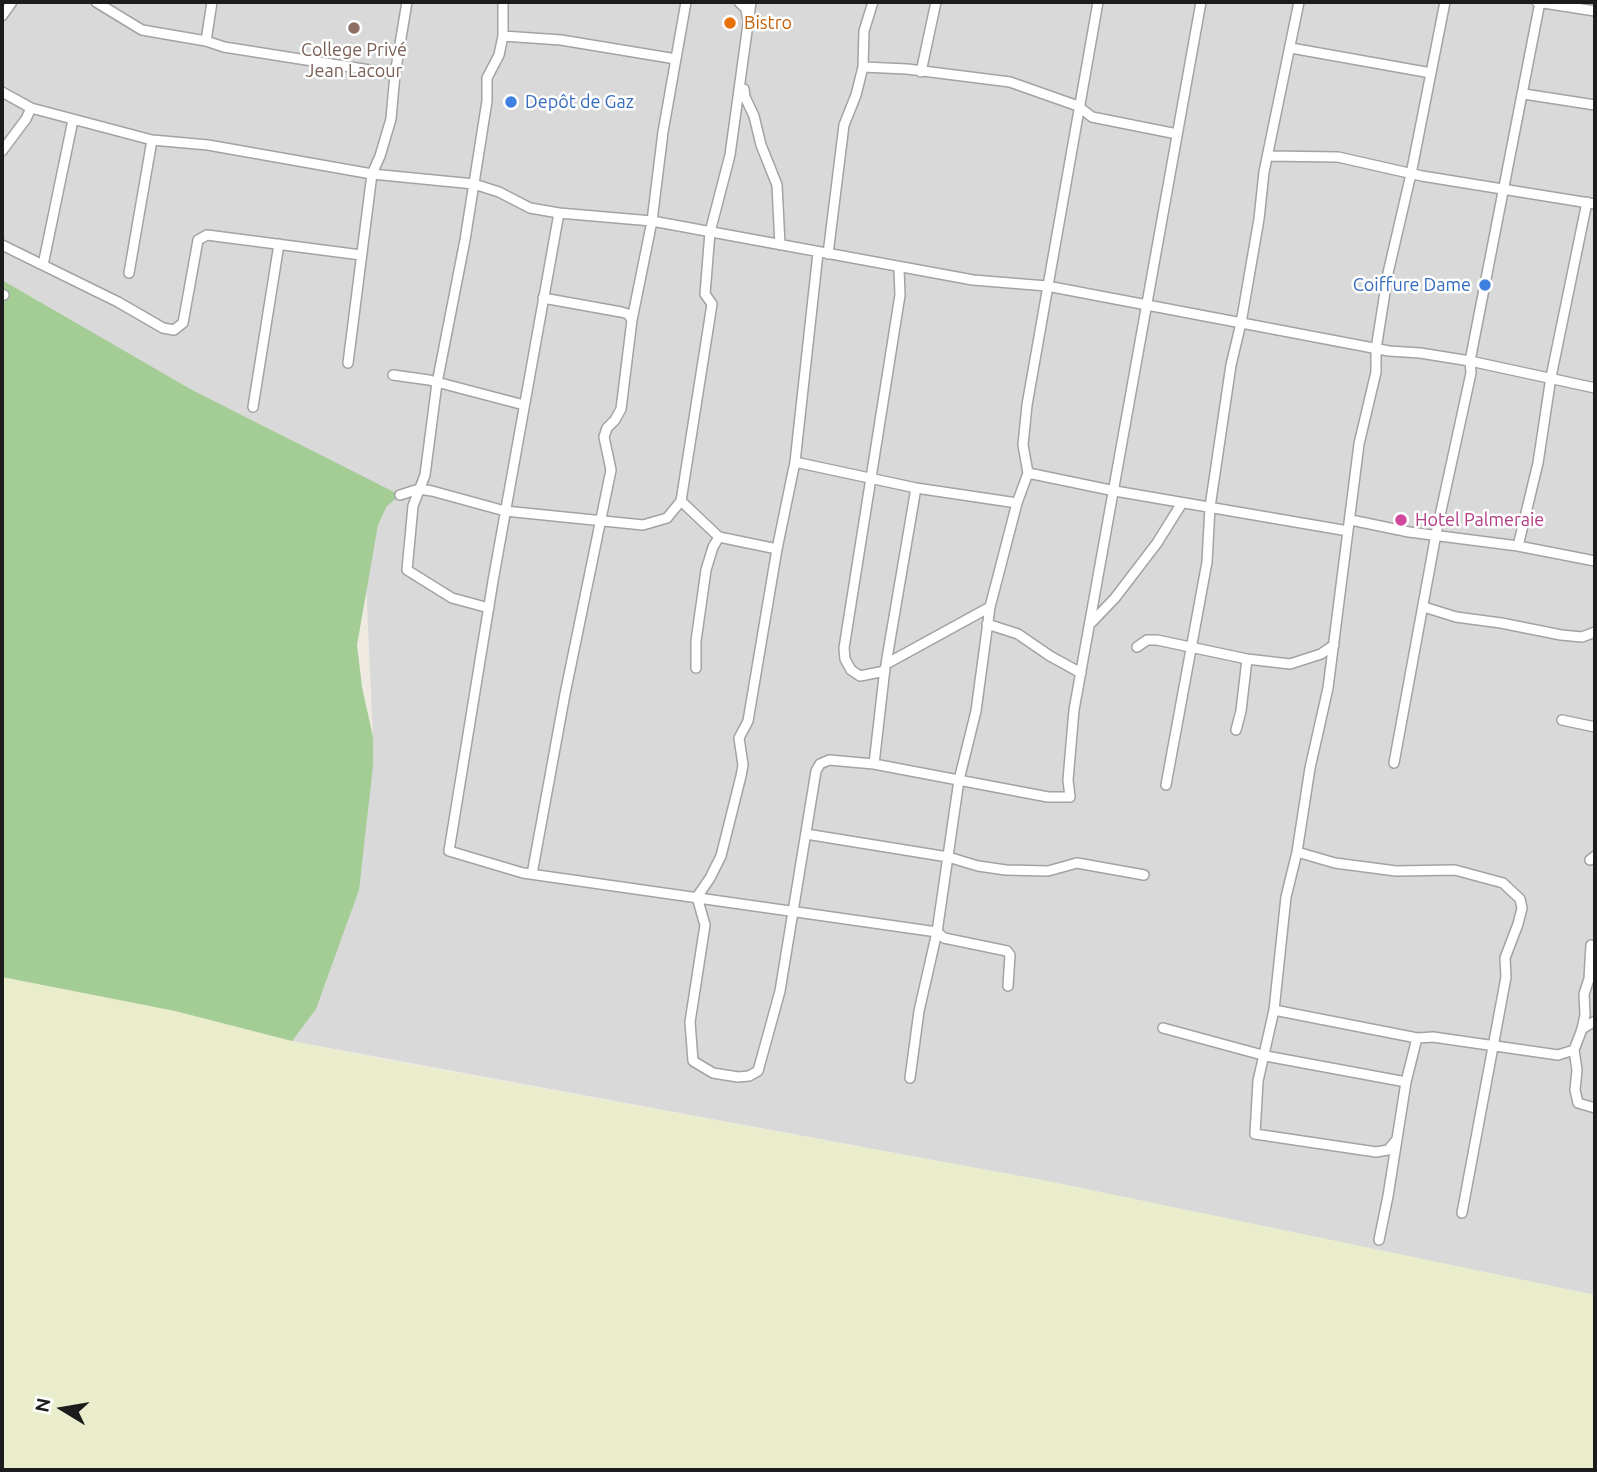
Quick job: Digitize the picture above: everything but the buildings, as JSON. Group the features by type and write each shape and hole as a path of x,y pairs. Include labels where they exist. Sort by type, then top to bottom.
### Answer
{"street":[{"path":"2,16 12,2"},
{"path":"96,2 142,30 206,41 224,47 395,74"},
{"path":"206,41 212,2"},
{"path":"348,363 372,174 391,119 395,74 407,2"},
{"path":"489,608 452,598 407,570 413,506 425,475 437,383 487,102 487,78 499,55 503,36 503,2"},
{"path":"532,874 565,694 611,470 604,437 607,428 621,409 632,320 652,221 686,2"},
{"path":"739,2 746,9 748,22"},
{"path":"400,495 419,489 449,494 505,511 643,525 667,518 681,500 712,304 705,294 710,232 730,155 751,2"},
{"path":"697,897 721,856 743,765 739,738 748,721 777,549 796,463 823,253 844,125 863,67 864,31 873,2"},
{"path":"921,72 936,2"},
{"path":"910,1078 919,1011 937,932 959,780 976,711 990,607 1017,503 1028,473 1023,445 1026,418 1098,2"},
{"path":"697,897 705,925 690,1022 693,1061 713,1073 749,1076 758,1071 780,991 816,771 820,764 829,760 874,764 1048,797 1070,797 1074,710 1200,2"},
{"path":"1166,785 1207,562 1210,507 1231,365 1241,323 1268,156 1298,2"},
{"path":"1397,1139 1388,1150 1376,1152 1255,1134 1258,1081 1266,1056 1274,1010 1286,897 1328,688 1358,451 1376,372 1376,349 1388,273 1411,174 1445,2"},
{"path":"1394,763 1436,534 1471,373 1470,361 1524,94 1539,2 1595,11"},
{"path":"503,36 561,40 676,59"},
{"path":"1291,48 1431,73"},
{"path":"863,67 1010,82 1078,106 1092,117 1177,134"},
{"path":"743,72 745,97 777,186 780,245"},
{"path":"2,92 31,108 152,140 208,145 372,174 474,184 499,192 530,208 652,221 899,268 973,280 1047,286 1376,349 1470,361 1595,388"},
{"path":"1524,94 1595,105"},
{"path":"2,151 31,108"},
{"path":"43,265 73,120"},
{"path":"129,272 152,140"},
{"path":"1268,156 1338,157 1411,174 1591,203 1551,377 1538,463 1518,546"},
{"path":"559,213 505,511 449,851 532,874 937,932 944,938 1007,951 1010,955 1007,986"},
{"path":"2,245 118,302 163,328 174,330 183,323 198,240 207,234 361,255"},
{"path":"253,407 279,244"},
{"path":"899,268 900,295 844,648 845,659 851,670 860,676 885,667 990,607"},
{"path":"543,298 621,312 628,314 632,320"},
{"path":"393,375 524,405"},
{"path":"796,463 916,488 1017,503"},
{"path":"1028,473 1115,491 1348,531"},
{"path":"874,764 885,667 916,488"},
{"path":"681,500 719,537 777,549"},
{"path":"1090,624 1115,598 1157,543 1182,503"},
{"path":"1351,520 1409,532 1518,546 1595,561"},
{"path":"696,668 696,641 706,570 719,537"},
{"path":"1424,607 1456,617 1595,639"},
{"path":"987,624 1017,634 1081,673"},
{"path":"1582,637 1595,632"},
{"path":"1138,647 1147,640 1157,640 1247,659 1290,664 1321,654 1334,645"},
{"path":"1236,730 1247,659"},
{"path":"1562,720 1595,727"},
{"path":"806,834 948,857 978,866 1006,870 1048,871 1077,863 1144,874"},
{"path":"1297,852 1335,863 1396,871 1455,870 1503,883 1520,899 1522,908 1518,924 1505,958 1506,977 1462,1213"},
{"path":"1595,946 1591,945 1584,994 1585,1015 1574,1050 1578,1103 1595,1108"},
{"path":"1274,1010 1416,1038 1433,1037 1558,1055 1574,1050"},
{"path":"1582,1029 1595,1021"},
{"path":"1163,1028 1266,1056 1406,1082"},
{"path":"1378,1240 1416,1038"}],"shaded area":[{"path":"2,2 1595,2 1595,1295 1052,1182 292,1041 373,737 366,582 378,525 387,506 2,280"}],"green space":[{"path":"2,280 192,390 400,495 387,506 378,525 357,645 362,687 373,737 373,766 359,890 316,1009 292,1041 175,1011 2,977"},
{"path":"2,977 175,1011 300,1043 375,1058 1052,1182 1595,1295 1595,1470 2,1470"}],"place":[{"name":"Bistro","path":"730,23"},
{"name":"College Privé Jean Lacour","path":"354,28"},
{"name":"Depôt de Gaz","path":"511,102"},
{"name":"Coiffure Dame","path":"1485,285"},
{"name":"Hotel Palmeraie","path":"1401,520"}]}
